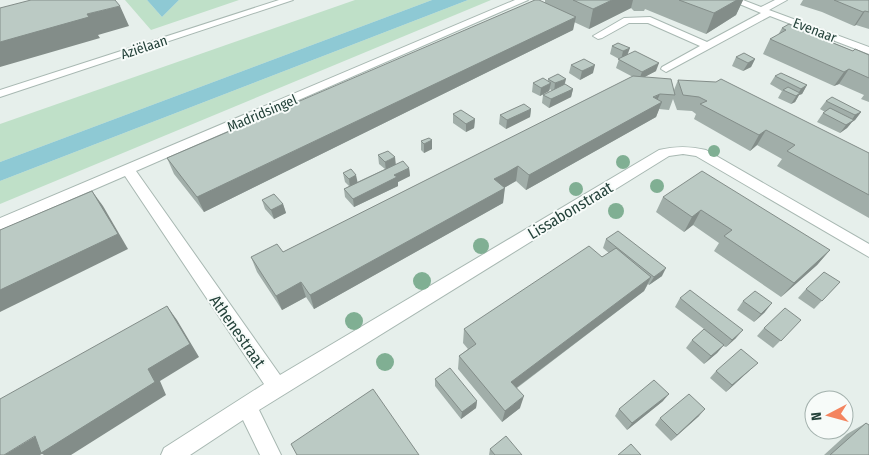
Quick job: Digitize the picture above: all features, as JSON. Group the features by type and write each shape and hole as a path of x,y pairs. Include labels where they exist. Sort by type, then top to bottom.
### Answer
{"street":[{"name":"Aziëlaan","path":"0,94 288,0"},
{"name":"Madridsingel","path":"0,224 523,0"},
{"name":"Evenaar","path":"735,0 869,51"},
{"name":"Evenaar","path":"766,11 782,0"},
{"path":"666,70 766,11"},
{"path":"598,36 627,20 650,20 707,46"},
{"name":"Lissabonstraat","path":"277,387 664,154 676,150 690,150 701,153 869,251"},
{"name":"Athenestraat","path":"128,170 277,387"},
{"path":"171,455 277,387"},
{"path":"247,406 271,455"}],"green space":[{"path":"125,0 147,0 162,17 179,0 239,0 151,30"},
{"path":"355,0 432,0 0,162 0,124"},
{"path":"468,0 491,0 0,204 0,181"}],"water":[{"path":"147,0 179,0 162,17"},
{"path":"432,0 468,0 0,181 0,162"}],"building":[{"path":"31,0 115,0 120,6 87,14 89,17 0,42 0,8"},
{"path":"535,0 539,0 576,17 197,197 167,158"},
{"path":"573,0 612,0 593,9"},
{"path":"679,0 737,0 714,13"},
{"path":"834,0 869,0 869,12 863,12"},
{"path":"789,24 804,31 807,29 853,51 855,49 869,55 869,78 849,69 844,72 770,39 786,30 782,28"},
{"path":"618,43 630,48 623,51 612,46"},
{"path":"635,51 659,63 642,72 618,59"},
{"path":"744,53 755,59 748,63 736,57"},
{"path":"584,59 595,65 582,71 571,65"},
{"path":"781,73 807,85 801,89 775,76"},
{"path":"558,74 566,79 555,83 548,79"},
{"path":"633,76 671,79 675,95 660,94 653,97 662,102 529,175 518,166 494,179 505,188 310,295 301,282 276,296 251,257 277,244 283,252"},
{"path":"543,78 551,83 541,88 533,83"},
{"path":"721,79 869,153 869,195 787,151 795,145 766,130 759,135 700,104 707,101 699,97 683,95 678,80 716,82"},
{"path":"565,84 573,89 551,99 543,95"},
{"path":"788,87 800,93 796,96 783,90"},
{"path":"832,97 861,112 855,115 826,101"},
{"path":"524,104 531,109 507,120 500,115"},
{"path":"830,108 854,120 846,125 823,113"},
{"path":"461,110 475,119 466,124 453,114"},
{"path":"429,138 432,140 424,144 421,141"},
{"path":"388,151 395,157 385,162 378,155"},
{"path":"403,161 409,168 394,175 397,177 353,199 344,189"},
{"path":"351,169 356,175 349,179 343,173"},
{"path":"702,171 830,250 794,283 724,236 732,230 701,210 692,217 663,197"},
{"path":"92,191 118,234 0,290 0,230"},
{"path":"274,194 283,204 271,210 262,200"},
{"path":"618,231 666,268 654,277 606,239"},
{"path":"589,246 602,257 616,248 651,277 511,382 524,396 505,411 459,356 476,344 464,329"},
{"path":"824,272 840,282 822,301 806,289"},
{"path":"690,290 743,330 732,340 680,298"},
{"path":"755,291 772,303 761,314 743,301"},
{"path":"167,306 190,344 148,369 155,382 41,453 35,436 4,455 0,455 0,399"},
{"path":"785,308 801,320 781,341 764,328"},
{"path":"704,329 724,345 711,356 692,340"},
{"path":"741,349 758,363 732,385 716,371"},
{"path":"450,368 477,401 462,412 435,379"},
{"path":"654,380 669,394 632,423 619,409"},
{"path":"373,389 419,455 297,455 291,444"},
{"path":"689,394 705,409 677,435 660,418"},
{"path":"866,423 869,425 869,455 830,455 847,440 854,440 854,434"},
{"path":"506,436 522,455 495,455 490,449"},
{"path":"631,444 641,455 618,455"}]}
